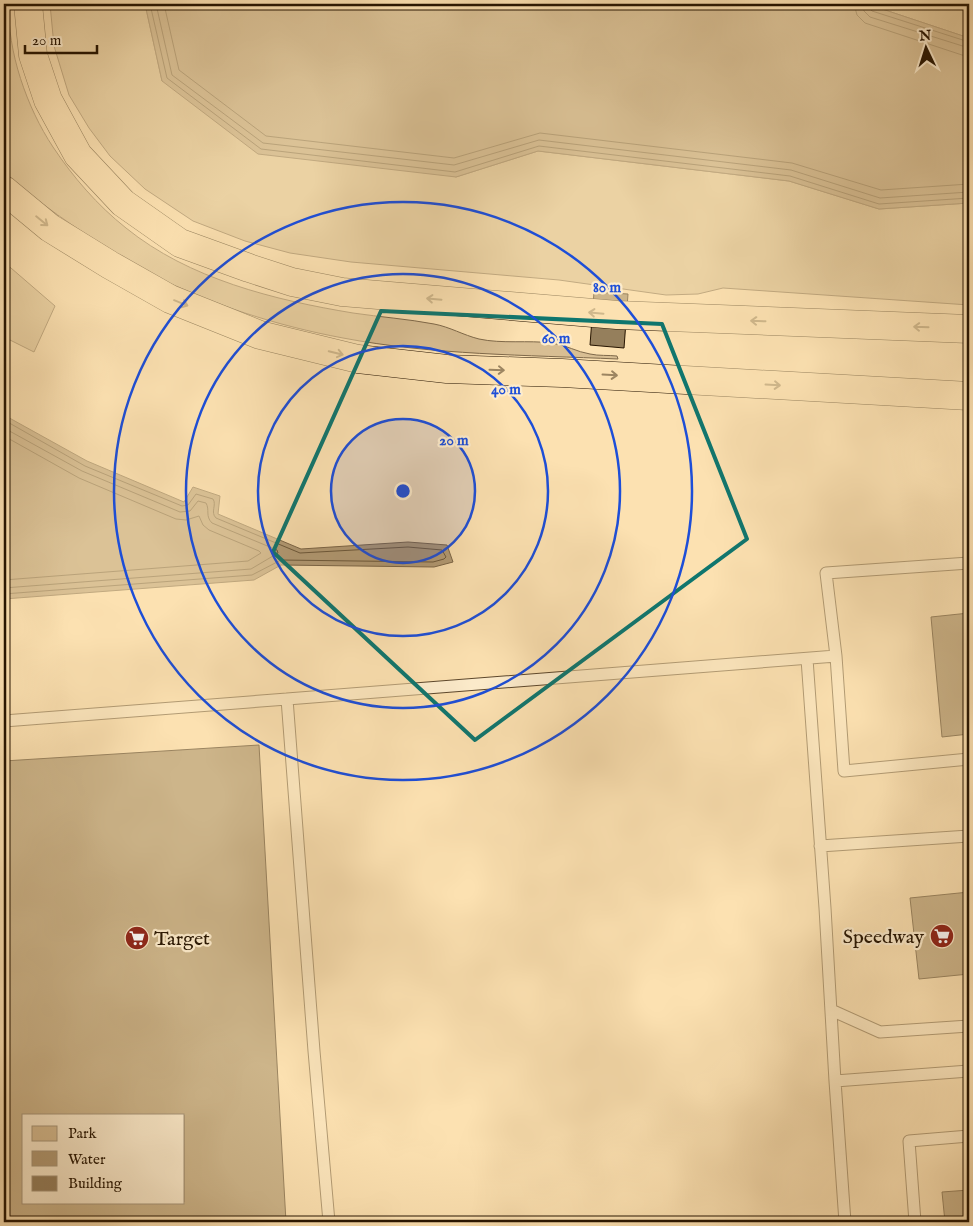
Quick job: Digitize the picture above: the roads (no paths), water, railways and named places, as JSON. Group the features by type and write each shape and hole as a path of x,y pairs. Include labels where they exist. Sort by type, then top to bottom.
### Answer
{"highway":[{"path":"28,4 33,55 48,100 78,154 123,203 180,243 249,268 292,282 342,292 617,315 969,329"},
{"path":"4,190 50,228 170,299 260,335 358,359 448,369 562,372 969,396"}],"lane":[{"path":"969,563 826,573 836,656 844,771 969,759"},
{"path":"4,721 836,656"},
{"path":"807,659 845,1222"},
{"path":"287,699 329,1222"},
{"path":"820,846 969,836"},
{"path":"831,1010 880,1032 969,1026"},
{"path":"835,1081 969,1071"},
{"path":"915,1222 909,1141 969,1136"}],"water":[{"path":"145,4 867,4 969,38 969,203 879,209 789,181 538,151 456,177 258,154 162,81"},
{"path":"4,415 87,461 184,502 193,487 220,496 218,514 301,549 408,542 447,545 453,562 434,567 281,565 254,580 4,599"}],"place":[{"name":"Speedway","path":"942,936"},
{"name":"Target","path":"137,938"}]}
